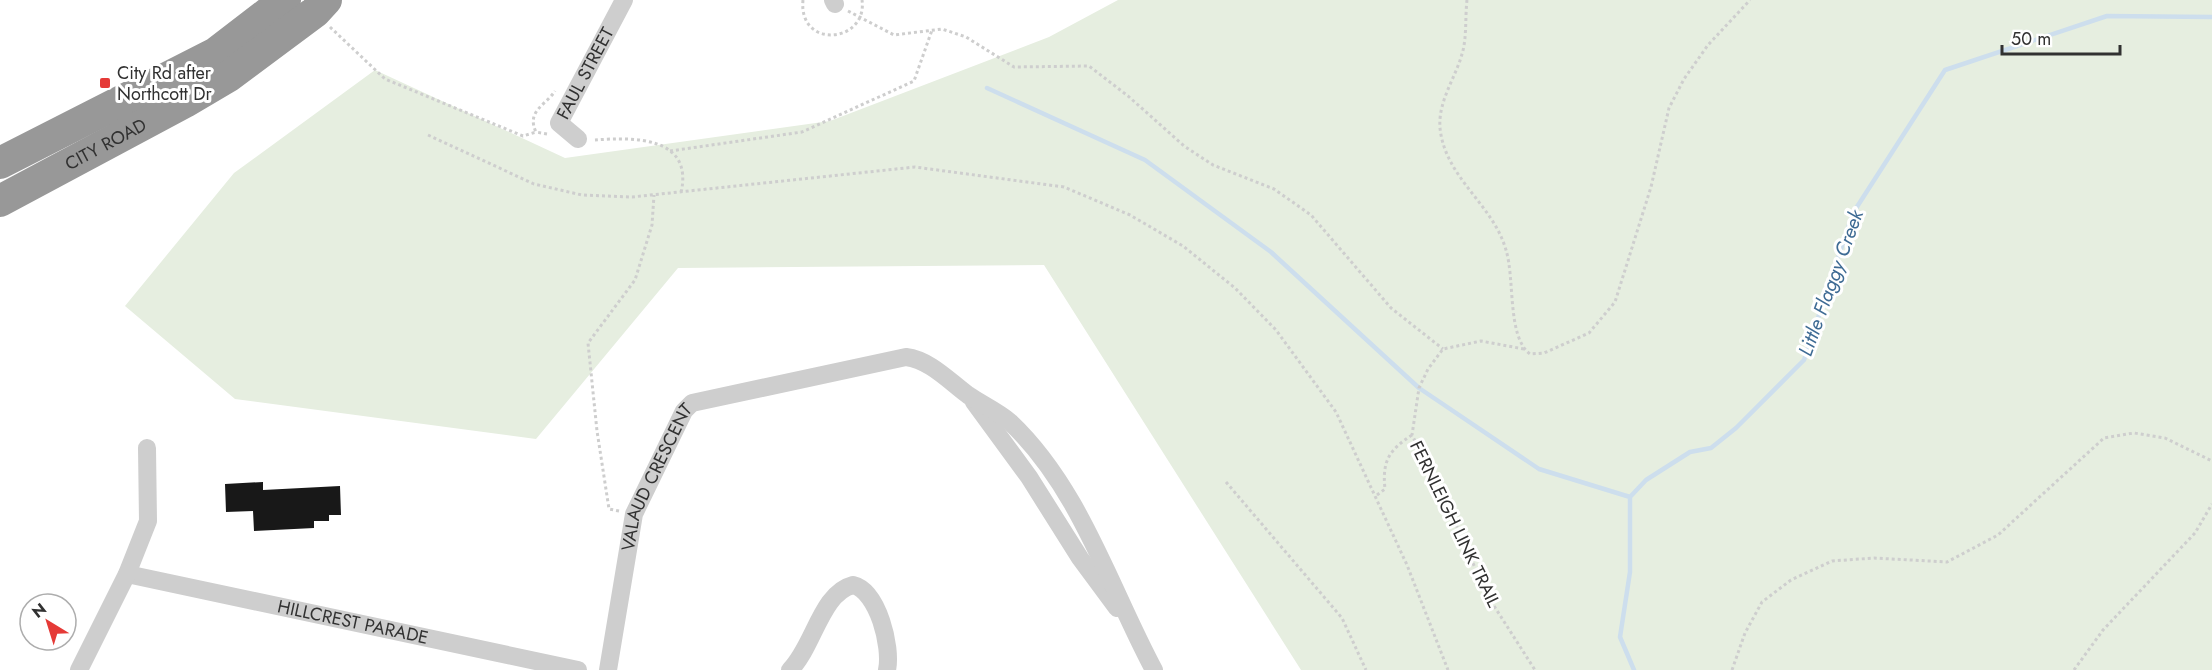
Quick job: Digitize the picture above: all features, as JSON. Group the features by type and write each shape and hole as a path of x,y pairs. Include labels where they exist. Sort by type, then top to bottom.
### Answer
{"highway":[{"name":"CITY ROAD","path":"0,163 216,53 285,0"},
{"name":"CITY ROAD","path":"0,201 185,102 228,76 320,6"}],"street":[{"name":"FAUL STREET","path":"578,139 559,123 624,0"},
{"name":"VALAUD CRESCENT","path":"608,670 634,513 684,411 692,403 898,357 914,358 945,376 968,395 1029,477 1104,593 1126,619 1154,670"},
{"path":"79,670 127,574 148,520 147,448"},
{"name":"HILLCREST PARADE","path":"127,574 578,670"},
{"path":"790,670 810,644 829,600 846,586 853,585 867,592 877,611 888,655 887,670"}],"path":[{"path":"803,0 802,10 805,20 820,33 839,35 853,27 859,17 862,0"},
{"path":"1467,0 1463,53 1444,97 1440,125 1442,137 1444,148 1458,178 1483,209 1506,247 1512,272 1516,330 1524,349 1530,354 1544,353 1589,333 1615,302 1651,188 1669,108 1684,79 1708,45 1750,0"},
{"path":"834,2 894,35 942,29 966,37 1014,67 1089,66 1128,96 1184,146 1213,165 1274,189 1311,215 1391,308 1443,349 1481,341 1524,349"},
{"path":"320,6 385,79 523,136 536,132"},
{"path":"670,150 802,132 914,81 932,30"},
{"path":"428,135 534,184 582,195 632,197 681,193 915,166 1037,181 1084,194 1130,215 1183,246 1235,288 1276,330 1336,412 1377,495 1424,604 1448,670"},
{"path":"578,139 620,138 659,144 670,150 678,161 683,173 681,193"},
{"path":"634,513 609,509 597,431 588,343 635,280 652,225 654,195"},
{"name":"FERNLEIGH LINK TRAIL","path":"1443,349 1428,369 1419,388 1412,435 1447,504 1487,595 1535,670"},
{"path":"1732,670 1744,633 1762,602 1791,580 1832,561 1874,558 1947,562 1998,536 2104,438 2134,433 2165,438 2212,461"},
{"path":"1377,495 1385,489 1383,471 1394,447 1412,435"},
{"path":"1226,482 1342,618 1366,670"},
{"path":"2074,670 2103,630 2194,533 2212,504"}],"shaded area":[{"path":"1118,0 2212,0 2212,670 1301,670 1044,265 678,268 536,439 235,399 125,306 234,173 375,70 565,158 830,121 1049,37"}],"building":[{"path":"263,482 263,490 340,486 341,515 329,515 329,521 314,521 314,528 254,531 253,511 226,512 225,484"}],"waterway":[{"name":"Little Flaggy Creek","path":"1634,670 1620,637 1630,572 1630,497 1646,480 1690,452 1711,448 1736,428 1804,360 1853,213 1945,70 2107,16 2212,17"},
{"path":"987,88 1145,160 1271,252 1419,388 1539,469 1630,497"}],"place":[{"name":"City Rd after Northcott Dr","path":"105,83"}]}
